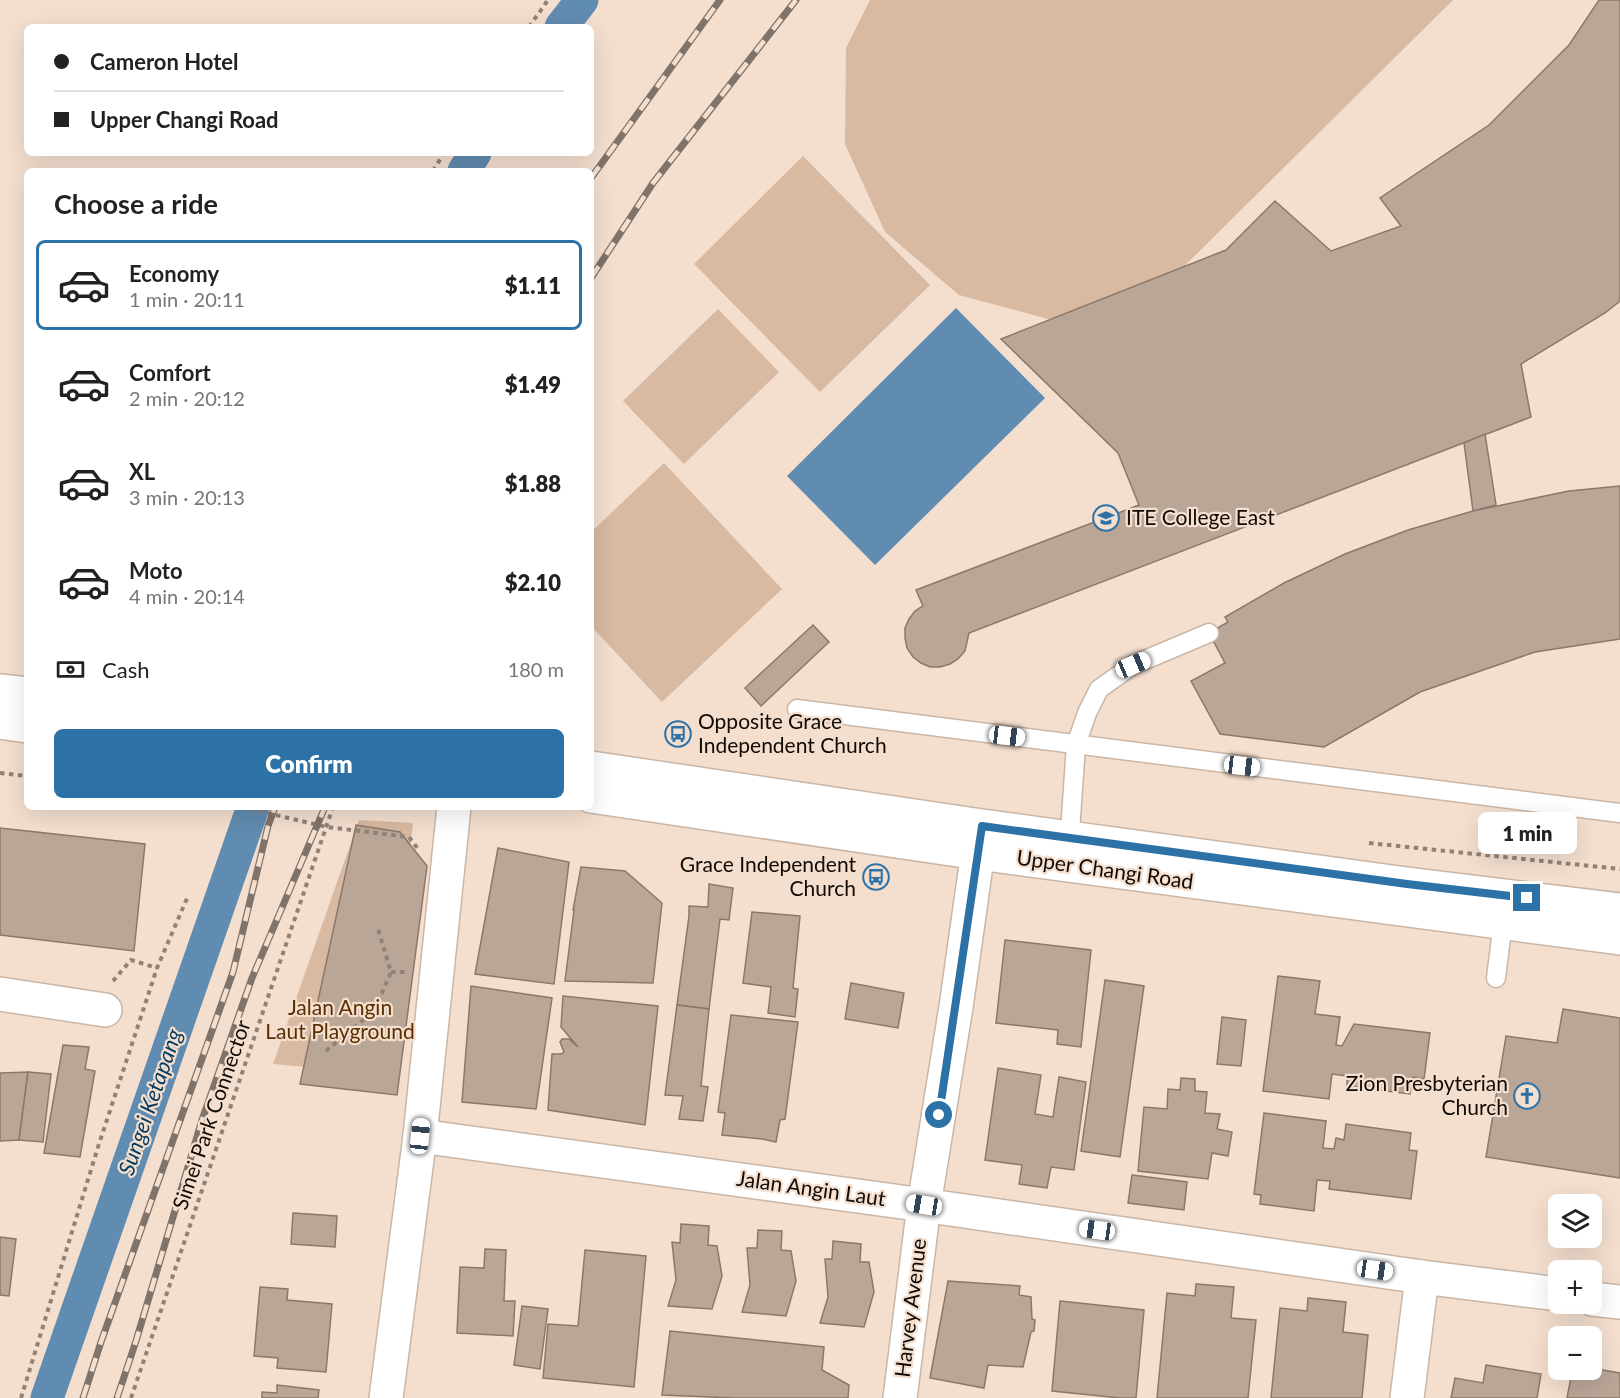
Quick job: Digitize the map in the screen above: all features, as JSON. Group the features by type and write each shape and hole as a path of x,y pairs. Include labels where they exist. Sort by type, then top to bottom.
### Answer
{"street":[{"path":"0,691 24,694"},
{"path":"0,722 24,726"},
{"name":"Upper Changi Road","path":"594,769 980,839"},
{"name":"Upper Changi Road","path":"594,796 980,839 1405,896 1620,910"},
{"path":"386,1398 420,1136 454,810"},
{"name":"Harvey Avenue","path":"900,1398 924,1205 980,839"},
{"name":"Upper Changi Road","path":"1405,896 1503,922 1620,938"},
{"path":"0,994 109,995"},
{"name":"Jalan Angin Laut","path":"420,1136 1548,1293"},
{"path":"1407,1398 1422,1276"},
{"path":"1602,1300 1620,1302"}],"lane":[{"path":"1069,851 1076,745 1086,713 1099,689 1133,665 1209,633"},
{"path":"797,709 1620,813"},
{"path":"1496,978 1503,922"}],"path":[{"path":"531,24 548,0"},
{"path":"0,773 24,776"},
{"path":"254,810 327,827 409,837 420,852"},
{"name":"Simei Park Connector","path":"131,1398 332,810"},
{"path":"21,1398 98,1147 157,969 188,896"},
{"path":"326,1051 368,1016 379,1000 391,972 378,929"},
{"path":"109,995 131,960 157,969"}],"green space":[{"path":"870,0 1453,0 1147,303 1052,320 959,295 885,232 845,144 846,48"},
{"path":"803,156 930,285 820,392 694,264"},
{"path":"718,309 779,372 684,464 623,401"},
{"path":"664,463 782,589 662,702 594,629 594,529"},
{"name":"Jalan Angin Laut Playground","path":"359,820 413,823 383,1074 273,1064"}],"water":[{"path":"956,308 1045,398 875,565 787,476"}],"building":[{"path":"1599,0 1620,0 1620,301 1605,313 1521,364 1531,417 969,633 965,651 950,664 930,667 913,657 907,648 905,628 915,611 923,606 916,590 1139,505 1118,453 1001,339 1226,250 1275,201 1331,251 1401,226 1380,198 1489,125 1569,45"},
{"path":"1485,434 1496,505 1473,511 1464,443"},
{"path":"1620,486 1620,639 1535,652 1420,692 1324,747 1220,734 1191,681 1225,663 1209,633 1228,622 1225,617 1284,583 1345,554 1408,530 1473,511 1569,491"},
{"path":"813,625 829,642 761,706 745,688"},
{"name":"Jalan Angin Laut Playground","path":"356,825 400,832 427,866 397,1095 300,1084"},
{"path":"0,828 145,844 134,951 0,935"},
{"path":"498,848 569,862 554,984 475,974"},
{"path":"581,867 625,871 662,903 653,983 565,981 573,910"},
{"path":"709,884 733,888 729,920 720,919 709,1009 677,1005 689,906 708,907"},
{"path":"752,912 800,916 793,988 798,989 795,1017 768,1013 771,987 743,983"},
{"path":"1005,940 1091,950 1081,1047 1057,1044 1058,1030 996,1023"},
{"path":"1278,976 1320,981 1315,1014 1340,1017 1336,1045 1342,1046 1354,1024 1430,1033 1424,1079 1413,1077 1410,1094 1347,1086 1347,1076 1332,1074 1329,1099 1263,1091"},
{"path":"1105,980 1144,986 1120,1157 1081,1151"},
{"path":"851,983 904,993 898,1028 845,1019"},
{"path":"471,986 552,998 536,1109 462,1102"},
{"path":"563,996 658,1006 645,1125 548,1110 552,1054 564,1052 560,1042 562,1039 569,1039 578,1047 561,1027"},
{"path":"677,1005 709,1009 701,1086 708,1087 703,1121 679,1119 683,1096 665,1095"},
{"name":"Zion Presbyterian Church","path":"1563,1009 1620,1018 1620,1178 1486,1157 1506,1036 1557,1043"},
{"path":"731,1015 798,1022 785,1119 780,1120 776,1142 722,1135 725,1113 718,1112"},
{"path":"1222,1017 1246,1020 1241,1066 1217,1064"},
{"path":"63,1045 89,1047 85,1069 95,1071 80,1157 44,1153"},
{"path":"998,1068 1041,1075 1035,1114 1053,1117 1059,1077 1086,1082 1074,1170 1051,1167 1047,1188 1019,1184 1022,1165 985,1160"},
{"path":"28,1072 19,1140 0,1141 0,1073"},
{"path":"28,1072 51,1074 43,1142 19,1140"},
{"path":"1181,1078 1195,1079 1195,1091 1207,1092 1205,1113 1220,1114 1217,1129 1232,1132 1228,1156 1212,1153 1208,1179 1138,1171 1144,1107 1167,1109 1168,1089 1180,1090"},
{"path":"1264,1113 1326,1121 1323,1148 1334,1149 1336,1138 1344,1140 1346,1124 1411,1133 1409,1150 1417,1151 1411,1199 1329,1189 1330,1181 1317,1180 1314,1211 1260,1204 1261,1195 1254,1194"},
{"path":"1132,1175 1187,1182 1184,1210 1128,1203"},
{"path":"293,1213 337,1216 335,1247 291,1244"},
{"path":"681,1224 709,1226 708,1245 717,1246 722,1276 712,1309 668,1306 676,1280 672,1242 680,1243"},
{"path":"758,1230 782,1231 781,1250 791,1251 796,1281 786,1316 742,1312 750,1285 747,1248 757,1248"},
{"path":"0,1237 16,1239 9,1296 0,1295"},
{"path":"833,1241 861,1244 860,1262 869,1262 874,1292 864,1327 820,1323 828,1297 825,1259 832,1259"},
{"path":"485,1249 506,1250 504,1301 515,1301 513,1336 457,1333 460,1267 484,1268"},
{"path":"585,1250 646,1256 634,1387 543,1378 548,1324 578,1326"},
{"path":"948,1281 1020,1286 1019,1295 1031,1297 1032,1319 1035,1320 1034,1331 1031,1332 1023,1367 988,1365 984,1388 930,1378"},
{"path":"1196,1284 1234,1287 1231,1318 1256,1320 1248,1398 1157,1398 1167,1293 1195,1296"},
{"path":"260,1287 288,1289 287,1300 332,1304 326,1372 277,1368 278,1358 254,1356"},
{"path":"1308,1298 1346,1302 1343,1332 1368,1335 1362,1398 1271,1398 1280,1308 1307,1311"},
{"path":"1060,1301 1144,1310 1136,1398 1052,1391"},
{"path":"522,1306 548,1309 540,1369 514,1365"},
{"path":"670,1331 824,1347 822,1370 849,1385 848,1398 734,1398 662,1395"},
{"path":"1486,1365 1541,1374 1537,1398 1451,1398 1455,1378 1483,1383"},
{"path":"1602,1370 1620,1373 1620,1398 1567,1398 1570,1380 1602,1380"},
{"path":"277,1385 319,1390 318,1398 262,1398 262,1392 277,1393"}],"waterway":[{"name":"Sungei Ketapang","path":"563,24 582,0"},
{"name":"Sungei Ketapang","path":"466,168 473,156"},
{"name":"Sungei Ketapang","path":"47,1398 252,810"}],"railway":[{"path":"594,174 720,0"},
{"path":"594,273 653,183 796,0"},
{"path":"83,1398 233,972 274,810"},
{"path":"117,1398 202,1120 252,978 324,810"}],"place":[{"name":"ITE College East","path":"1106,518"},
{"name":"Opposite Grace Independent Church","path":"678,734"},
{"name":"Grace Independent Church","path":"876,877"},
{"name":"Zion Presbyterian Church","path":"1527,1096"}],"route":[{"path":"939,1115 982,826 1407,884 1527,898"}]}
